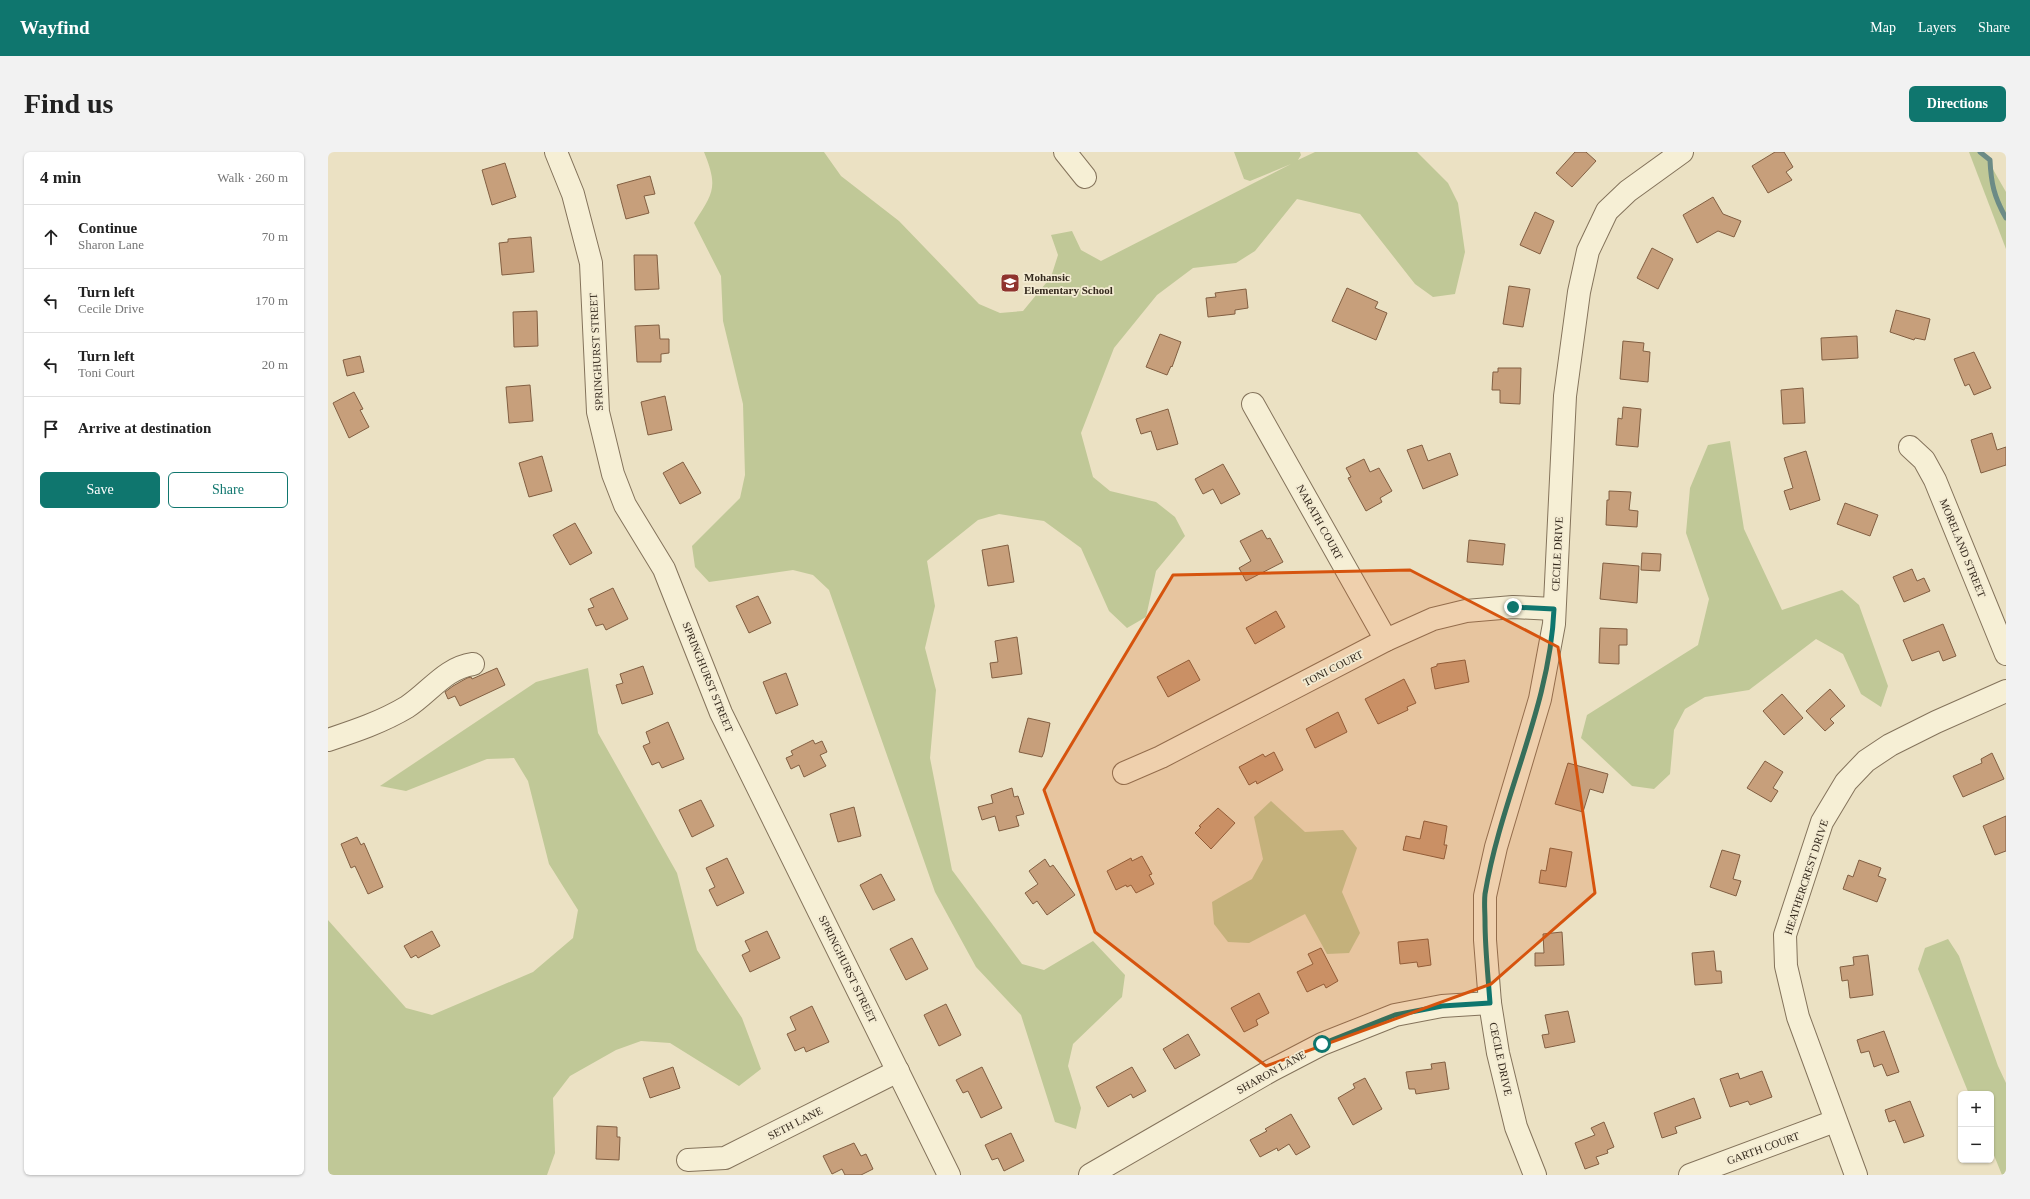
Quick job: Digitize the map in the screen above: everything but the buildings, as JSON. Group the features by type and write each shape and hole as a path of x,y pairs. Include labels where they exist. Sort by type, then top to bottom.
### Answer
{"street":[{"name":"SPRINGHURST STREET","path":"556,152 573,194 591,262 598,412 613,474 625,505 664,569 721,713 949,1175"},
{"path":"1065,152 1085,178"},
{"name":"CECILE DRIVE","path":"1535,1175 1516,1127 1498,1053 1490,1003 1485,940 1485,896 1496,847 1540,699 1554,624 1565,396 1579,292 1588,251 1607,211 1628,191 1682,152"},
{"name":"NARATH COURT","path":"1253,404 1386,640"},
{"name":"MORELAND STREET","path":"1910,447 1924,460 1935,480 2006,654"},
{"name":"TONI COURT","path":"1124,773 1161,757 1386,640 1433,619 1466,611 1513,607 1554,609"},
{"path":"328,740 377,723 408,706 438,680 460,666 473,664"},
{"name":"HEATHERCREST DRIVE","path":"1856,1175 1798,1017 1786,966 1785,935 1822,822 1846,782 1866,761 1903,738 2006,691"},
{"name":"SHARON LANE","path":"1090,1175 1272,1070 1322,1044 1395,1015 1442,1006 1490,1003"},
{"name":"SETH LANE","path":"688,1160 726,1158 898,1071"},
{"name":"GARTH COURT","path":"1690,1175 1835,1121"}],"highlighted area":[{"path":"1410,570 1558,647 1595,893 1491,984 1266,1066 1095,932 1044,790 1173,575"}],"green space":[{"path":"704,152 824,152 841,176 899,221 979,304 1000,313 1023,311 1051,277 1058,255 1051,235 1072,231 1081,250 1101,261 1291,164 1250,181 1244,179 1234,152 1300,152 1301,155 1298,160 1315,152 1417,152 1448,183 1458,203 1465,252 1455,294 1433,297 1415,284 1360,214 1297,199 1255,251 1236,263 1193,268 1157,295 1114,348 1081,433 1093,477 1110,491 1156,502 1175,517 1185,536 1156,571 1146,617 1127,628 1109,611 1081,548 1044,521 999,514 978,520 927,561 935,606 925,648 936,690 930,758 952,870 1022,964 1044,970 1093,941 1125,975 1122,997 1073,1044 1068,1066 1081,1108 1076,1129 1055,1122 1021,1015 976,967 935,892 829,590 813,575 793,570 709,582 695,567 692,546 740,498 745,475 743,404 723,321 721,276 694,223 706,204 712,189 711,174"},
{"path":"1969,152 1983,152 2006,192 2006,249"},
{"path":"1730,441 1744,529 1782,610 1842,590 1859,605 1888,686 1881,707 1861,694 1843,654 1816,639 1749,690 1705,697 1685,709 1674,730 1670,774 1654,789 1632,786 1581,738 1587,715 1698,645 1709,599 1686,533 1690,488 1708,445"},
{"path":"588,668 598,733 677,873 697,950 742,1018 761,1069 739,1086 670,1043 641,1041 616,1050 570,1076 553,1098 555,1153 547,1175 328,1175 328,920 406,1008 432,1015 533,972 573,938 578,910 549,864 528,781 514,758 487,759 406,791 380,786 536,682"},
{"path":"1271,801 1305,832 1343,830 1357,848 1342,892 1360,933 1349,953 1327,954 1305,914 1249,943 1228,942 1214,924 1212,902 1252,879 1263,859 1254,817"},
{"path":"1948,939 1959,956 1998,1066 2006,1083 2006,1175 2002,1175 1994,1155 1994,1091 1968,1091 1918,969 1925,948"}],"waterway":[{"path":"1980,152 1990,160 1994,190 2006,218"}],"place":[{"name":"Mohansic Elementary School","path":"1010,283"}],"route":[{"path":"1322,1044 1395,1015 1442,1006 1490,1003 1485,940 1485,896 1496,847 1540,699 1554,624 1554,609 1513,607"}]}
